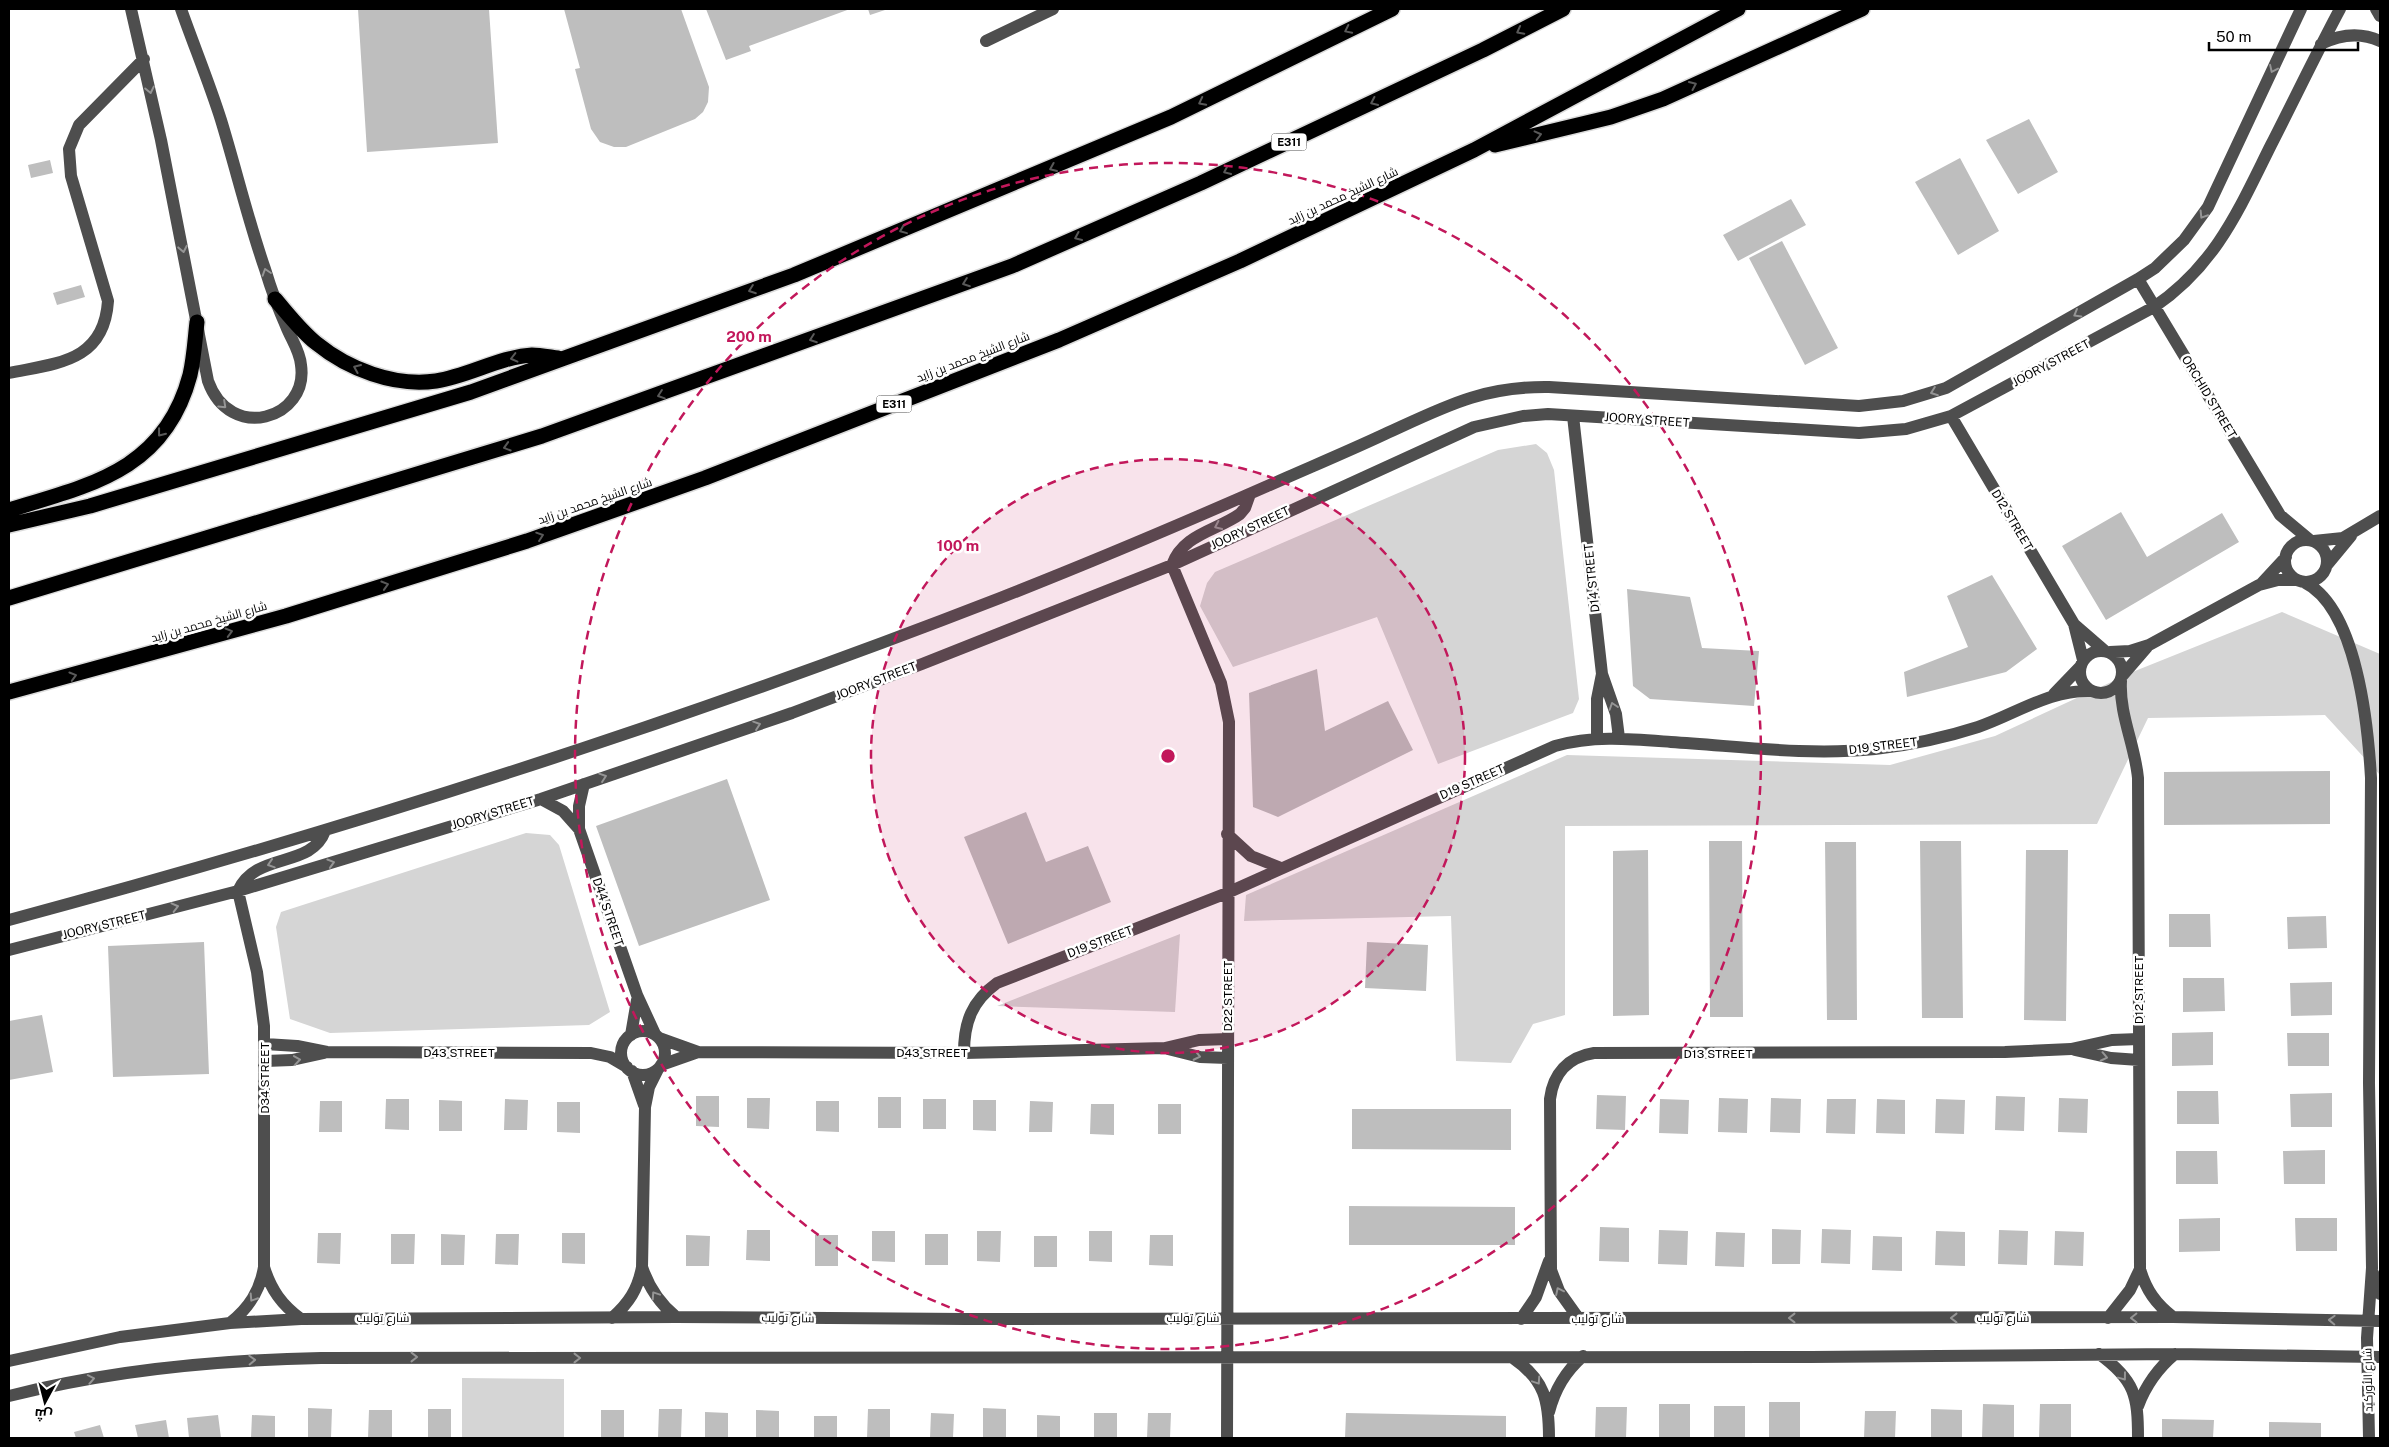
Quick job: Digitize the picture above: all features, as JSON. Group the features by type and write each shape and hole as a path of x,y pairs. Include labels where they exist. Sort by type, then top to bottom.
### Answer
{"highway":[{"path":"9,525 90,506 472,392 794,275 1171,118 1392,9"},
{"name":"E311","path":"9,598 542,436 1012,266 1210,179 1483,50 1563,9"},
{"name":"شارع الشيخ محمد بن زايد","path":"9,692 286,616 527,541 705,478 1059,340 1240,261 1474,150 1738,9"},
{"path":"1474,150 1583,124 1638,108 1862,9"},
{"path":"275,299 315,342 333,355 372,374 393,379 437,381 522,356 536,355 562,358"},
{"path":"9,510 106,479 144,453 174,416 184,395 190,373 196,322"},
{"path":"9,594 34,591"},
{"path":"9,701 45,683"}],"street":[{"path":"131,9 144,59 208,381 212,393 220,404 242,417 256,418 268,416 290,402 298,391 302,366 275,299 220,118 181,9"},
{"path":"986,41 1053,9"},
{"path":"9,920 325,831 540,764 843,659 1013,593 1250,494 1468,397 1504,389 1549,387 1859,406 1903,401 1946,388 2138,279 2155,268 2184,240 2208,207 2301,9"},
{"name":"JOORY STREET","path":"9,950 238,891 541,799 838,696 1172,564 1474,427 1523,416 1574,416 1859,433 1906,429 1951,416 2154,307 2192,277 2223,239 2340,9"},
{"path":"2376,9 2380,16"},
{"path":"2321,44 2346,35 2360,35 2380,42"},
{"path":"9,373 64,362 79,356 92,346 102,333 107,318 108,301 71,176 69,149 79,125 144,59"},
{"name":"ORCHID STREET","path":"2138,279 2280,514 2312,541"},
{"name":"D14 STREET","path":"1574,416 1602,674 1616,714 1619,738"},
{"name":"D12 STREET","path":"1951,416 2074,624 2107,651"},
{"path":"1172,564 1175,556 1186,543 1240,514 1245,508 1250,494"},
{"name":"ORCHID STREET","path":"2280,514 2287,553"},
{"path":"2259,585 2300,541 2334,540 2352,534 2380,516"},
{"path":"2123,713 2112,701 2095,692 2080,678 2081,664 2090,653 2130,651 2149,646 2259,585 2278,580 2300,581 2317,579 2352,534"},
{"path":"2312,541 2325,551 2328,601 2354,665 2364,707 2371,778 2375,835 2375,1066 2372,1268 2374,1321"},
{"path":"2287,553 2289,573 2317,590 2328,601"},
{"name":"D22 STREET","path":"1172,564 1225,696 1229,735 1227,834 1227,1438"},
{"name":"D12 STREET","path":"2074,624 2081,664"},
{"path":"2095,692 2111,691 2149,646"},
{"path":"2107,651 2120,662 2121,678"},
{"name":"D19 STREET","path":"2052,696 2068,682 2081,664"},
{"path":"1598,739 1598,699 1602,674"},
{"name":"D12 STREET","path":"2121,678 2123,713 2134,746 2138,778 2140,1269 2143,1280 2155,1302 2173,1317"},
{"name":"D19 STREET","path":"964,1053 966,1026 970,1013 977,1001 997,983 1228,892 1539,752 1571,742 1619,738 1803,750 1874,749 1909,744 1978,727 2052,696 2072,691 2095,692"},
{"name":"D44 STREET","path":"584,784 579,806 579,829 638,995 657,1036"},
{"name":"D44 STREET","path":"541,799 563,811 579,829"},
{"path":"238,891 242,882 255,870 312,850 325,831"},
{"path":"1227,834 1251,856 1281,868"},
{"name":"D34 STREET","path":"230,1323 253,1298 258,1289 264,1267 265,1044 260,990 238,891"},
{"name":"D44 STREET","path":"628,1037 636,1016 638,995"},
{"path":"612,1318 621,1310 635,1290 642,1267 645,1107 649,1087 660,1067 665,1051 657,1036 645,1031 628,1037 622,1057 645,1107"},
{"name":"D43 STREET","path":"657,1036 698,1052 964,1053 1166,1048 1199,1040 1228,1039"},
{"name":"D43 STREET","path":"591,1053 628,1037"},
{"name":"D13 STREET","path":"1579,1319 1559,1291 1553,1275 1550,1258 1550,1099 1555,1078 1561,1070 1577,1058 1594,1053 1901,1054 2071,1049 2106,1041 2139,1039"},
{"name":"D43 STREET","path":"265,1044 297,1046 327,1052 591,1053 610,1057 629,1069"},
{"name":"D43 STREET","path":"1166,1048 1200,1057 1228,1058"},
{"name":"D13 STREET","path":"2071,1049 2111,1058 2139,1060"},
{"name":"D43 STREET","path":"265,1061 292,1060 327,1052"},
{"name":"D43 STREET","path":"660,1067 698,1052"},
{"path":"629,1069 645,1075 660,1067"},
{"name":"D13 STREET","path":"1521,1319 1536,1297 1550,1258"},
{"name":"D34 STREET","path":"264,1267 274,1292 281,1302 301,1319"},
{"path":"642,1267 654,1295 676,1316"},
{"path":"2372,1268 2380,1294"},
{"name":"D12 STREET","path":"2108,1318 2127,1295 2140,1269"},
{"name":"شارع توليب","path":"9,1361 120,1337 230,1323 301,1319 676,1316 965,1320 2173,1317 2374,1321"},
{"name":"شارع الأوركيد","path":"2369,1438 2367,1356 2374,1321"},
{"path":"9,1396 123,1373 201,1363 271,1359 465,1357 1513,1358 1582,1356 1811,1357 2099,1354 2380,1357"},
{"path":"2099,1354 2119,1371 2134,1394 2138,1406 2138,1438"},
{"path":"2138,1406 2152,1377 2175,1354"},
{"path":"1549,1412 1558,1387 1573,1365 1582,1356"},
{"path":"1513,1358 1534,1375 1541,1386 1549,1412 1549,1438"}],"shaded area":[{"path":"1536,444 1547,453 1554,470 1579,699 1573,713 1438,764 1377,617 1233,667 1200,606 1207,583 1215,572 1498,450"},
{"path":"2282,612 2380,654 2380,775 2325,715 2148,718 2097,824 1565,826 1565,1015 1533,1024 1511,1063 1456,1061 1451,916 1244,921 1246,895 1567,755 1890,765 1995,736 2135,671"},
{"path":"526,833 550,835 559,845 610,1012 589,1025 330,1033 290,1019 276,927 281,912"},
{"path":"1180,934 1175,1012 997,1006"},
{"path":"462,1378 564,1379 564,1438 462,1438"}],"building":[{"path":"358,9 489,9 498,143 367,152"},
{"path":"564,9 681,9 709,87 708,102 703,112 695,119 626,147 614,147 600,142 591,129 575,69 580,68"},
{"path":"706,9 850,9 749,46 751,51 726,60"},
{"path":"868,9 888,9 870,15"},
{"path":"2029,119 2058,172 2018,194 1986,140"},
{"path":"1960,158 1999,231 1958,255 1915,182"},
{"path":"50,160 53,173 31,178 28,165"},
{"path":"1791,199 1806,225 1738,261 1723,235"},
{"path":"1782,241 1838,348 1805,365 1749,258"},
{"path":"81,285 85,297 57,305 53,293"},
{"path":"2121,512 2147,557 2222,513 2239,542 2106,620 2062,546"},
{"path":"1992,575 2037,649 2006,672 1907,697 1904,672 1968,647 1947,596"},
{"path":"1627,589 1690,597 1702,648 1759,651 1754,706 1650,699 1633,686"},
{"path":"1317,669 1325,731 1388,701 1413,750 1278,817 1253,807 1249,693"},
{"path":"2330,771 2330,824 2164,825 2164,772"},
{"path":"727,779 770,900 639,946 596,826"},
{"path":"1026,812 1046,862 1088,846 1111,902 1008,944 964,837"},
{"path":"1709,841 1742,841 1743,1017 1710,1017"},
{"path":"1920,841 1961,841 1963,1018 1922,1018"},
{"path":"1825,842 1856,842 1857,1020 1827,1020"},
{"path":"1648,850 1649,1015 1613,1016 1613,851"},
{"path":"2026,850 2068,850 2066,1021 2024,1020"},
{"path":"2169,914 2210,914 2211,947 2169,947"},
{"path":"2326,916 2327,948 2288,949 2287,917"},
{"path":"204,942 209,1074 113,1077 108,946"},
{"path":"1367,942 1428,945 1426,991 1365,988"},
{"path":"2183,978 2224,978 2225,1011 2183,1012"},
{"path":"2332,982 2332,1015 2291,1016 2290,983"},
{"path":"42,1015 53,1072 9,1080 9,1021"},
{"path":"2213,1032 2213,1065 2172,1066 2172,1033"},
{"path":"2287,1033 2329,1033 2329,1066 2288,1066"},
{"path":"2177,1091 2218,1091 2219,1124 2177,1124"},
{"path":"2332,1093 2332,1127 2291,1127 2290,1094"},
{"path":"1597,1095 1626,1096 1625,1130 1596,1129"},
{"path":"696,1096 719,1096 719,1127 696,1126"},
{"path":"1996,1096 2025,1097 2024,1131 1995,1130"},
{"path":"878,1097 901,1097 901,1128 878,1128"},
{"path":"747,1098 770,1098 769,1129 747,1128"},
{"path":"1719,1098 1748,1099 1747,1133 1718,1132"},
{"path":"1771,1098 1801,1099 1800,1133 1770,1132"},
{"path":"2059,1098 2088,1099 2087,1133 2058,1132"},
{"path":"386,1099 409,1099 409,1130 385,1129"},
{"path":"505,1099 528,1100 527,1130 504,1130"},
{"path":"923,1099 946,1099 946,1129 923,1129"},
{"path":"1660,1099 1689,1100 1688,1134 1659,1133"},
{"path":"1827,1099 1856,1099 1855,1134 1826,1133"},
{"path":"1877,1099 1905,1100 1905,1134 1876,1133"},
{"path":"1936,1099 1965,1100 1964,1134 1935,1133"},
{"path":"439,1100 462,1101 462,1131 439,1131"},
{"path":"973,1100 996,1100 996,1131 973,1130"},
{"path":"320,1101 342,1101 342,1132 319,1132"},
{"path":"816,1101 839,1101 839,1132 816,1131"},
{"path":"1030,1101 1053,1102 1052,1132 1029,1132"},
{"path":"557,1102 580,1102 580,1133 557,1132"},
{"path":"1091,1104 1114,1104 1114,1135 1090,1134"},
{"path":"1158,1104 1181,1104 1181,1134 1158,1134"},
{"path":"1352,1109 1511,1109 1511,1150 1352,1149"},
{"path":"2325,1150 2325,1184 2284,1184 2283,1151"},
{"path":"2176,1151 2217,1151 2218,1184 2176,1184"},
{"path":"1349,1206 1515,1207 1515,1245 1349,1245"},
{"path":"2220,1218 2220,1251 2179,1252 2179,1219"},
{"path":"2295,1218 2337,1218 2337,1251 2296,1251"},
{"path":"1600,1227 1629,1228 1629,1262 1599,1261"},
{"path":"1772,1229 1801,1230 1800,1264 1772,1264"},
{"path":"1822,1229 1851,1230 1850,1264 1821,1263"},
{"path":"747,1230 770,1230 770,1261 746,1260"},
{"path":"1659,1230 1688,1231 1687,1265 1658,1264"},
{"path":"1999,1230 2028,1231 2027,1265 1998,1264"},
{"path":"872,1231 895,1231 895,1262 872,1261"},
{"path":"977,1231 1001,1231 1000,1262 977,1261"},
{"path":"1089,1231 1112,1231 1112,1262 1089,1261"},
{"path":"1936,1231 1965,1232 1965,1266 1935,1265"},
{"path":"2055,1231 2084,1232 2083,1266 2054,1265"},
{"path":"1716,1232 1745,1233 1744,1267 1715,1266"},
{"path":"318,1233 341,1233 340,1264 317,1263"},
{"path":"562,1233 585,1233 585,1264 562,1263"},
{"path":"391,1234 415,1234 414,1264 391,1264"},
{"path":"441,1234 465,1235 464,1265 441,1265"},
{"path":"496,1234 519,1234 518,1265 495,1264"},
{"path":"925,1234 948,1234 948,1265 925,1265"},
{"path":"686,1235 710,1236 709,1266 686,1266"},
{"path":"815,1235 838,1235 838,1266 815,1266"},
{"path":"1150,1235 1173,1235 1173,1266 1149,1265"},
{"path":"1034,1236 1057,1236 1057,1267 1034,1267"},
{"path":"1873,1236 1902,1237 1902,1271 1872,1270"},
{"path":"1769,1402 1800,1402 1800,1438 1769,1438"},
{"path":"1659,1404 1690,1404 1690,1438 1659,1438"},
{"path":"1983,1404 2014,1405 2014,1438 1982,1438"},
{"path":"2040,1404 2071,1404 2071,1438 2039,1438"},
{"path":"1714,1406 1745,1406 1745,1438 1714,1438"},
{"path":"1596,1407 1627,1407 1626,1438 1595,1438"},
{"path":"308,1408 332,1409 331,1438 308,1438"},
{"path":"983,1408 1006,1409 1006,1438 983,1438"},
{"path":"428,1409 451,1409 451,1438 428,1438"},
{"path":"659,1409 682,1409 681,1438 658,1438"},
{"path":"868,1409 890,1409 890,1438 867,1438"},
{"path":"1931,1409 1962,1410 1962,1438 1931,1438"},
{"path":"369,1410 392,1410 392,1438 368,1438"},
{"path":"601,1410 624,1410 624,1438 601,1438"},
{"path":"756,1410 779,1411 779,1438 756,1438"},
{"path":"1865,1411 1896,1411 1895,1438 1864,1438"},
{"path":"705,1412 728,1413 728,1438 705,1438"},
{"path":"931,1413 954,1414 953,1438 930,1438"},
{"path":"1094,1413 1117,1413 1117,1438 1094,1438"},
{"path":"1148,1413 1171,1413 1170,1438 1147,1438"},
{"path":"1346,1413 1506,1416 1506,1438 1345,1438"},
{"path":"218,1415 221,1438 189,1438 187,1418"},
{"path":"252,1415 275,1416 275,1438 251,1438"},
{"path":"1037,1415 1060,1416 1060,1438 1037,1438"},
{"path":"814,1416 837,1416 837,1438 814,1438"},
{"path":"2162,1419 2214,1420 2213,1438 2162,1438"},
{"path":"166,1420 169,1438 138,1438 135,1425"},
{"path":"2269,1422 2321,1423 2321,1438 2269,1438"},
{"path":"100,1425 104,1438 76,1438 74,1432"}]}
